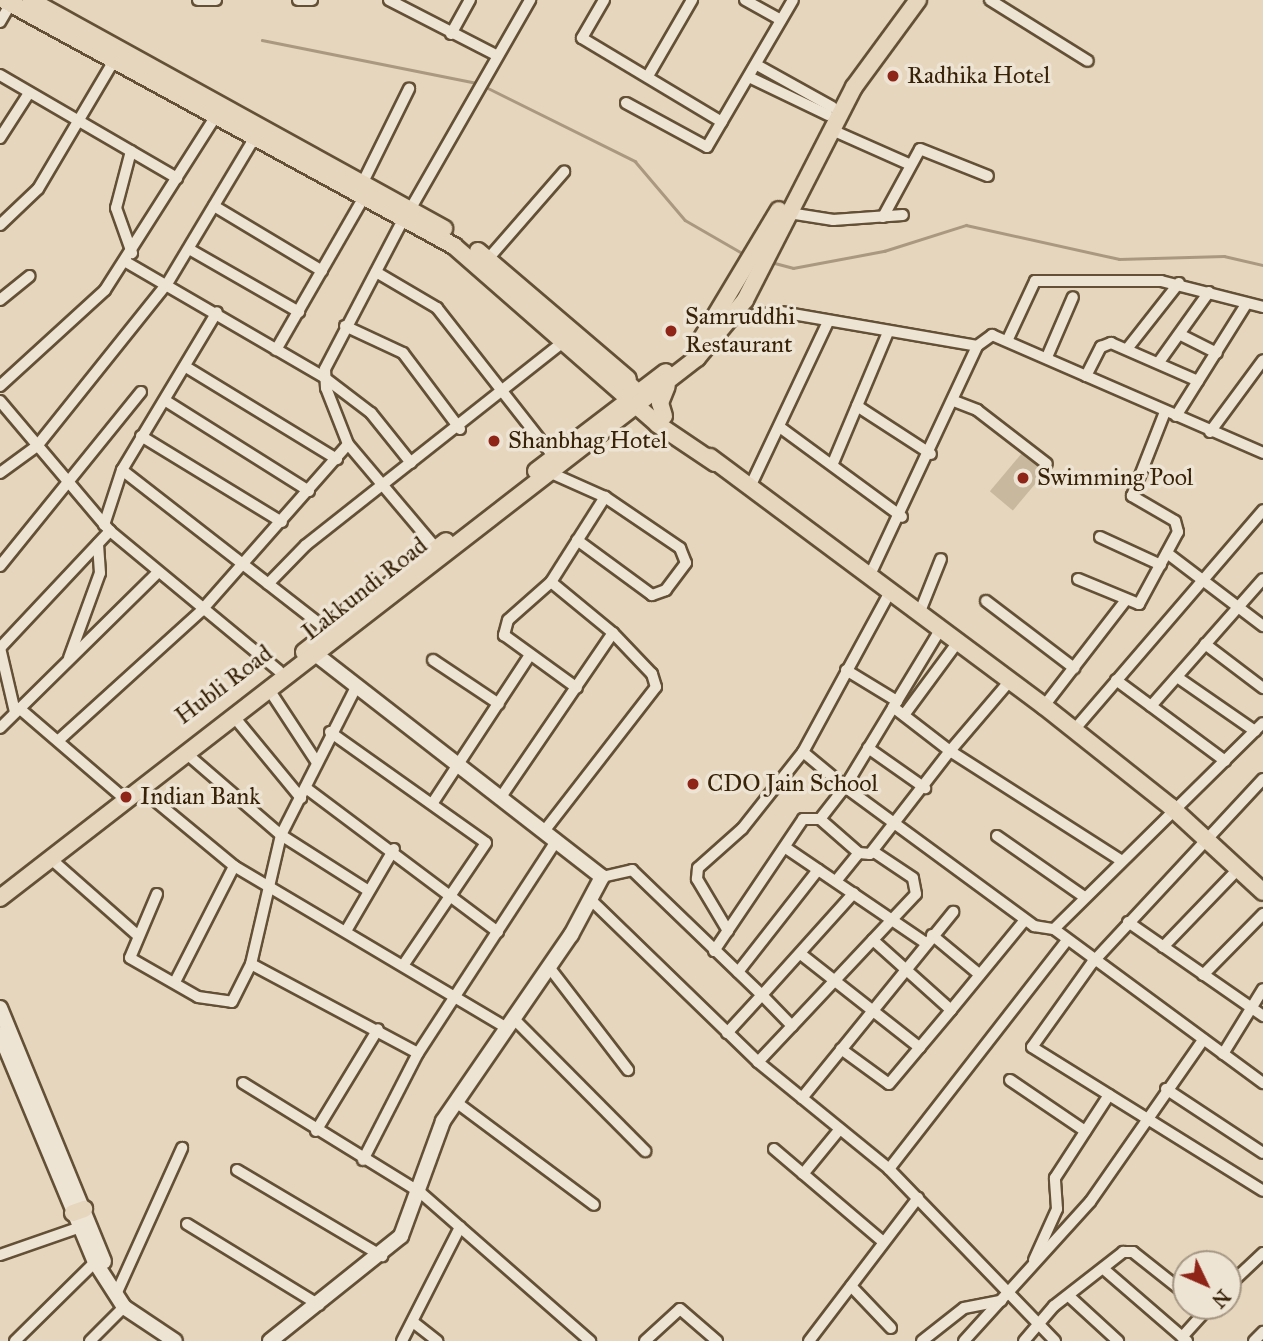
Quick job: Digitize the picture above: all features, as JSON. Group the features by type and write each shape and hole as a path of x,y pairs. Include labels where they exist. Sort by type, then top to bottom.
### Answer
{"main road":[{"path":"30,0 488,259 661,420 749,489 1044,706 1171,807 1263,892"},
{"path":"661,420 660,403 664,380 732,318 737,300 831,117 906,0"},
{"path":"775,229 789,213 821,149 831,117 918,0"},
{"path":"8,2 113,62 255,137 364,188"},
{"path":"407,213 472,260 564,341 616,380 664,380"},
{"name":"Hubli Road","path":"0,887 436,548 664,380 737,300"},
{"path":"616,380 615,417 661,420"},
{"name":"Lakkundi Road","path":"0,898 317,655 552,465"}],"street":[{"path":"198,0 216,0"},
{"path":"298,0 312,0"},
{"path":"389,0 496,55"},
{"path":"451,34 470,0"},
{"path":"436,548 348,444 325,378 345,326 496,55 530,0"},
{"path":"604,0 582,38 722,122"},
{"path":"648,76 692,0"},
{"path":"745,0 780,20"},
{"path":"626,103 700,149 722,122 751,78 793,0"},
{"path":"990,0 1088,61"},
{"path":"0,22 8,2"},
{"path":"0,225 38,189 113,62"},
{"path":"757,65 831,117 911,165"},
{"path":"0,75 177,178"},
{"path":"751,78 831,117"},
{"path":"276,350 322,271 409,89"},
{"path":"1,133 29,93"},
{"path":"0,386 105,290 129,258 216,116"},
{"path":"0,473 37,446 167,284 255,137"},
{"path":"883,217 911,165 925,149 988,176"},
{"path":"131,151 116,208 129,258 167,284 325,378 371,413 411,463"},
{"path":"488,259 564,172"},
{"path":"214,206 322,271"},
{"path":"789,213 833,220 903,215"},
{"path":"189,249 299,312"},
{"path":"376,272 428,299 505,391 552,465 680,548 686,563 666,590 652,595 578,540"},
{"path":"0,300 30,276"},
{"path":"1008,340 1035,281 1179,283 1263,307"},
{"path":"1127,349 1179,283"},
{"path":"1159,362 1181,335 1209,292"},
{"path":"1046,357 1073,298"},
{"path":"1078,579 1126,600 1142,601 1179,524 1132,494 1170,414 1198,381 1247,303"},
{"path":"119,794 60,739 17,710 0,648 98,544 107,528 122,470 141,436 166,401 217,312"},
{"path":"732,318 781,312 976,346"},
{"path":"749,489 828,322"},
{"path":"345,326 403,353 460,429"},
{"path":"832,463 888,332"},
{"path":"869,577 902,517 976,346 992,335 1263,453"},
{"path":"1181,335 1217,353"},
{"path":"268,584 384,484 460,429 564,341"},
{"path":"1086,376 1105,344 1127,349 1198,381"},
{"path":"1210,432 1263,360"},
{"path":"186,367 337,459"},
{"path":"0,566 141,391"},
{"path":"0,401 67,484 107,528 201,611 279,671"},
{"path":"166,401 309,491"},
{"path":"954,401 977,410 1047,464"},
{"path":"857,406 931,454"},
{"path":"780,428 832,463 902,517"},
{"path":"141,436 282,522"},
{"path":"60,739 201,611 348,444"},
{"path":"122,470 329,631"},
{"path":"578,688 530,655 503,628 551,582 605,497"},
{"path":"1073,730 1263,510"},
{"path":"1100,537 1160,565"},
{"path":"67,663 100,573 98,544"},
{"path":"1167,553 1263,626"},
{"path":"919,614 941,559"},
{"path":"0,728 157,573"},
{"path":"1151,706 1263,579"},
{"path":"363,1160 418,1053 498,932 551,835 656,687 652,674 613,633 551,582"},
{"path":"728,931 698,868 742,829 803,752 890,592"},
{"path":"1044,706 1126,600"},
{"path":"986,601 1074,668"},
{"path":"820,819 845,787 940,630"},
{"path":"503,794 578,688 613,633"},
{"path":"904,715 957,643"},
{"path":"1205,644 1263,688"},
{"path":"317,655 356,687 503,794 602,877"},
{"path":"434,801 530,655"},
{"path":"433,660 499,704"},
{"path":"846,670 895,704 904,715 950,751 1119,859"},
{"path":"1054,929 1171,807 1225,761 1259,727 1177,677"},
{"path":"1116,680 1225,761"},
{"path":"874,852 898,826 950,751 1009,682"},
{"path":"157,894 136,934 130,958 224,1005 238,995 251,964 281,835 304,793 330,732 356,687"},
{"path":"270,691 316,761"},
{"path":"234,718 304,793 394,849 498,932"},
{"path":"330,732 434,801 486,843 455,895 404,964"},
{"path":"868,748 925,788"},
{"path":"803,752 845,787 1024,921 1054,929 1092,963 1263,1083"},
{"path":"187,754 281,835 369,891"},
{"path":"1263,780 1092,963 1032,1047 1263,1191"},
{"path":"141,789 234,866 512,1024 645,1151"},
{"path":"715,951 803,819 820,819 859,853 874,852 917,885 892,920 758,1062"},
{"path":"997,836 1083,896"},
{"path":"786,848 892,920 929,939 980,975"},
{"path":"346,931 394,849"},
{"path":"836,881 859,853"},
{"path":"51,859 136,934"},
{"path":"174,982 234,866"},
{"path":"1163,947 1238,869"},
{"path":"270,1341 382,1256 401,1236 421,1194 434,1138 549,967 602,877 632,870 792,1026"},
{"path":"738,972 818,870"},
{"path":"727,1033 802,955 853,893"},
{"path":"590,899 758,1062 889,1169 1054,1341"},
{"path":"802,1098 870,1009 953,912"},
{"path":"1203,975 1263,914"},
{"path":"841,1049 889,1084 1024,921"},
{"path":"1128,922 1263,1016"},
{"path":"873,940 904,971 951,1010"},
{"path":"889,1169 1066,942"},
{"path":"802,955 833,983 920,1048"},
{"path":"251,964 418,1053"},
{"path":"549,967 628,1070"},
{"path":"1223,1054 1263,989"},
{"path":"0,1008 78,1217"},
{"path":"316,1131 378,1030"},
{"path":"0,1034 100,1266 118,1290 124,1307 175,1341"},
{"path":"964,1341 1090,1202 1202,1040"},
{"path":"1010,1080 1085,1131"},
{"path":"243,1083 316,1131 421,1194 590,1341"},
{"path":"1166,1089 1263,1153"},
{"path":"1030,1270 1057,1209 1055,1178 1109,1095"},
{"path":"456,1102 594,1205"},
{"path":"803,1174 840,1129"},
{"path":"118,1290 182,1148"},
{"path":"774,1149 882,1241"},
{"path":"237,1170 382,1256"},
{"path":"809,1341 882,1241 918,1198"},
{"path":"0,1255 78,1217"},
{"path":"187,1224 319,1305"},
{"path":"402,1341 460,1227"},
{"path":"1024,1341 1054,1306 1071,1298 1106,1271 1123,1252 1133,1252 1172,1283"},
{"path":"1242,1273 1263,1253"},
{"path":"15,1341 100,1266"},
{"path":"1106,1271 1184,1339 1196,1320"},
{"path":"851,1286 891,1328"},
{"path":"1071,1298 1118,1341"},
{"path":"924,1340 964,1308 1001,1301"},
{"path":"90,1341 124,1307"},
{"path":"648,1340 680,1309 717,1341"},
{"path":"414,1322 437,1341"},
{"path":"1254,1341 1263,1332"}],"shaded area":[{"name":"Swimming Pool","path":"1022,453 1045,472 1013,511 990,491"}],"waterway":[{"path":"262,40 478,83"},
{"path":"484,86 635,161 685,220 744,254"},
{"path":"771,262 793,268 884,251 966,225 1119,259 1224,256 1263,265"}],"place":[{"name":"Radhika Hotel","path":"893,76"},
{"name":"Samruddhi Restaurant","path":"671,331"},
{"name":"Shanbhag Hotel","path":"494,441"},
{"name":"Swimming Pool","path":"1023,478"},
{"name":"CDO Jain School","path":"693,784"},
{"name":"Indian Bank","path":"126,797"}]}
